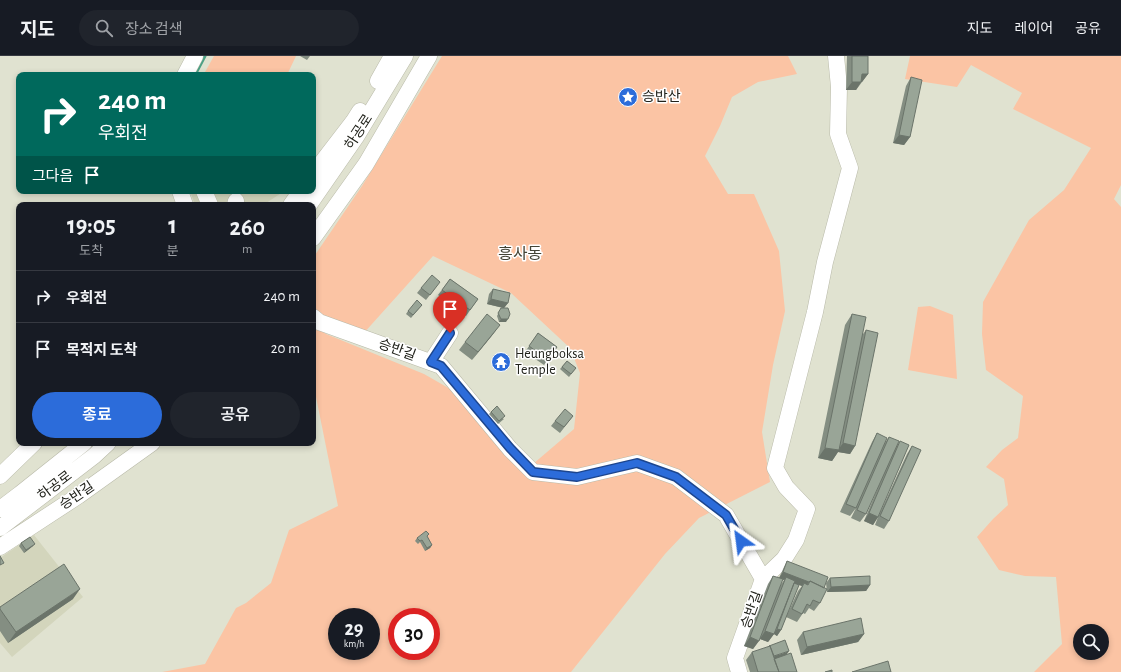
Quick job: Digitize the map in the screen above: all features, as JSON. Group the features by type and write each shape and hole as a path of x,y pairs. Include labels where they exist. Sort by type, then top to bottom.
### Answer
{"street":[{"path":"187,72 195,56"},
{"name":"하공로","path":"316,170 354,122 392,56"},
{"name":"하공로","path":"311,202 356,137 405,56"},
{"path":"316,234 366,164 429,56"},
{"path":"763,579 784,559 796,540 807,509 786,487 775,468 815,312 825,262 850,168 838,134 839,87 836,56"},
{"name":"승반길","path":"316,320 319,322 441,366 510,448 533,472 577,477 637,463 676,477 726,515 763,579 735,658 739,672"},
{"path":"431,362 450,333"},
{"path":"0,476 31,446"},
{"name":"하공로","path":"0,509 80,446"},
{"name":"하공로","path":"0,528 94,456 105,446"},
{"name":"승반길","path":"0,547 78,496 148,446"}],"shaded area":[{"path":"214,56 296,56 288,72 205,72"},
{"path":"442,56 788,56 797,74 758,82 732,97 705,156 728,194 754,194 779,251 785,311 773,365 762,432 770,482 699,518 665,554 571,672 162,672 205,664 236,608 246,603 271,583 289,530 338,506 316,397 316,326 326,334 424,374 452,390 533,464 574,429 580,373 570,348 511,293 433,256 363,334 326,319 316,311 316,254 362,186"},
{"path":"910,56 1121,56 1121,185 1114,199 1121,207 1121,672 1034,672 1062,644 1056,577 1025,576 999,570 977,537 1008,505 1004,479 986,467 1002,450 1018,438 1023,396 986,370 982,334 983,302 1029,220 1064,190 1091,148 1013,109 1022,93 971,65 957,87 905,79"},
{"path":"191,194 280,194 268,202 194,202"},
{"path":"930,306 953,315 957,379 908,370 918,307"},
{"path":"34,535 83,597 12,657 0,643 0,558"}],"building":[{"path":"852,56 868,56 868,74 862,74 861,82 852,82"},
{"path":"911,77 922,80 910,137 899,135"},
{"path":"432,275 440,282 430,295 421,288"},
{"path":"450,279 478,299 470,310 442,290"},
{"path":"493,289 510,293 508,303 491,299"},
{"path":"417,300 422,305 413,315 408,311"},
{"path":"501,308 508,308 510,314 508,319 501,319 498,313"},
{"path":"487,314 500,325 478,352 465,342"},
{"path":"852,314 866,317 839,450 825,448"},
{"path":"866,330 878,333 855,446 843,443"},
{"path":"538,333 557,347 548,360 529,346"},
{"path":"567,361 576,368 571,374 562,367"},
{"path":"497,406 505,416 499,421 491,412"},
{"path":"565,409 573,416 564,427 555,421"},
{"path":"877,433 887,438 856,508 846,504"},
{"path":"889,437 899,441 866,514 857,510"},
{"path":"900,441 909,445 878,517 869,513"},
{"path":"912,446 921,450 889,521 880,516"},
{"path":"426,531 429,534 427,536 432,545 427,548 422,540 420,541 417,538"},
{"path":"30,537 35,544 26,550 21,543"},
{"path":"0,556 4,563 0,565"},
{"path":"787,561 828,577 824,588 810,581 809,582 783,572"},
{"path":"64,564 80,589 16,632 0,607"},
{"path":"773,576 783,579 759,641 750,637"},
{"path":"870,576 870,585 831,587 830,578"},
{"path":"786,577 795,581 774,634 765,631"},
{"path":"810,581 827,589 820,603 813,600 810,606 807,604 802,614 792,609 804,583 808,585"},
{"path":"794,583 799,585 781,630 777,629"},
{"path":"861,618 864,634 807,647 803,632"},
{"path":"785,640 789,651 774,656 769,646"},
{"path":"770,646 779,672 758,672 752,652"},
{"path":"791,653 797,672 779,672 774,659"},
{"path":"888,661 891,672 852,672"}],"waterway":[{"path":"197,72 205,56"}],"place":[{"name":"승반산","path":"628,97"},
{"name":"Heungboksa Temple","path":"501,362"}],"district":[{"name":"흥사동","path":"520,254"}],"route":[{"path":"450,333 431,362 441,366 510,448 533,472 577,477 637,463 676,477 726,515 741,541"}]}
